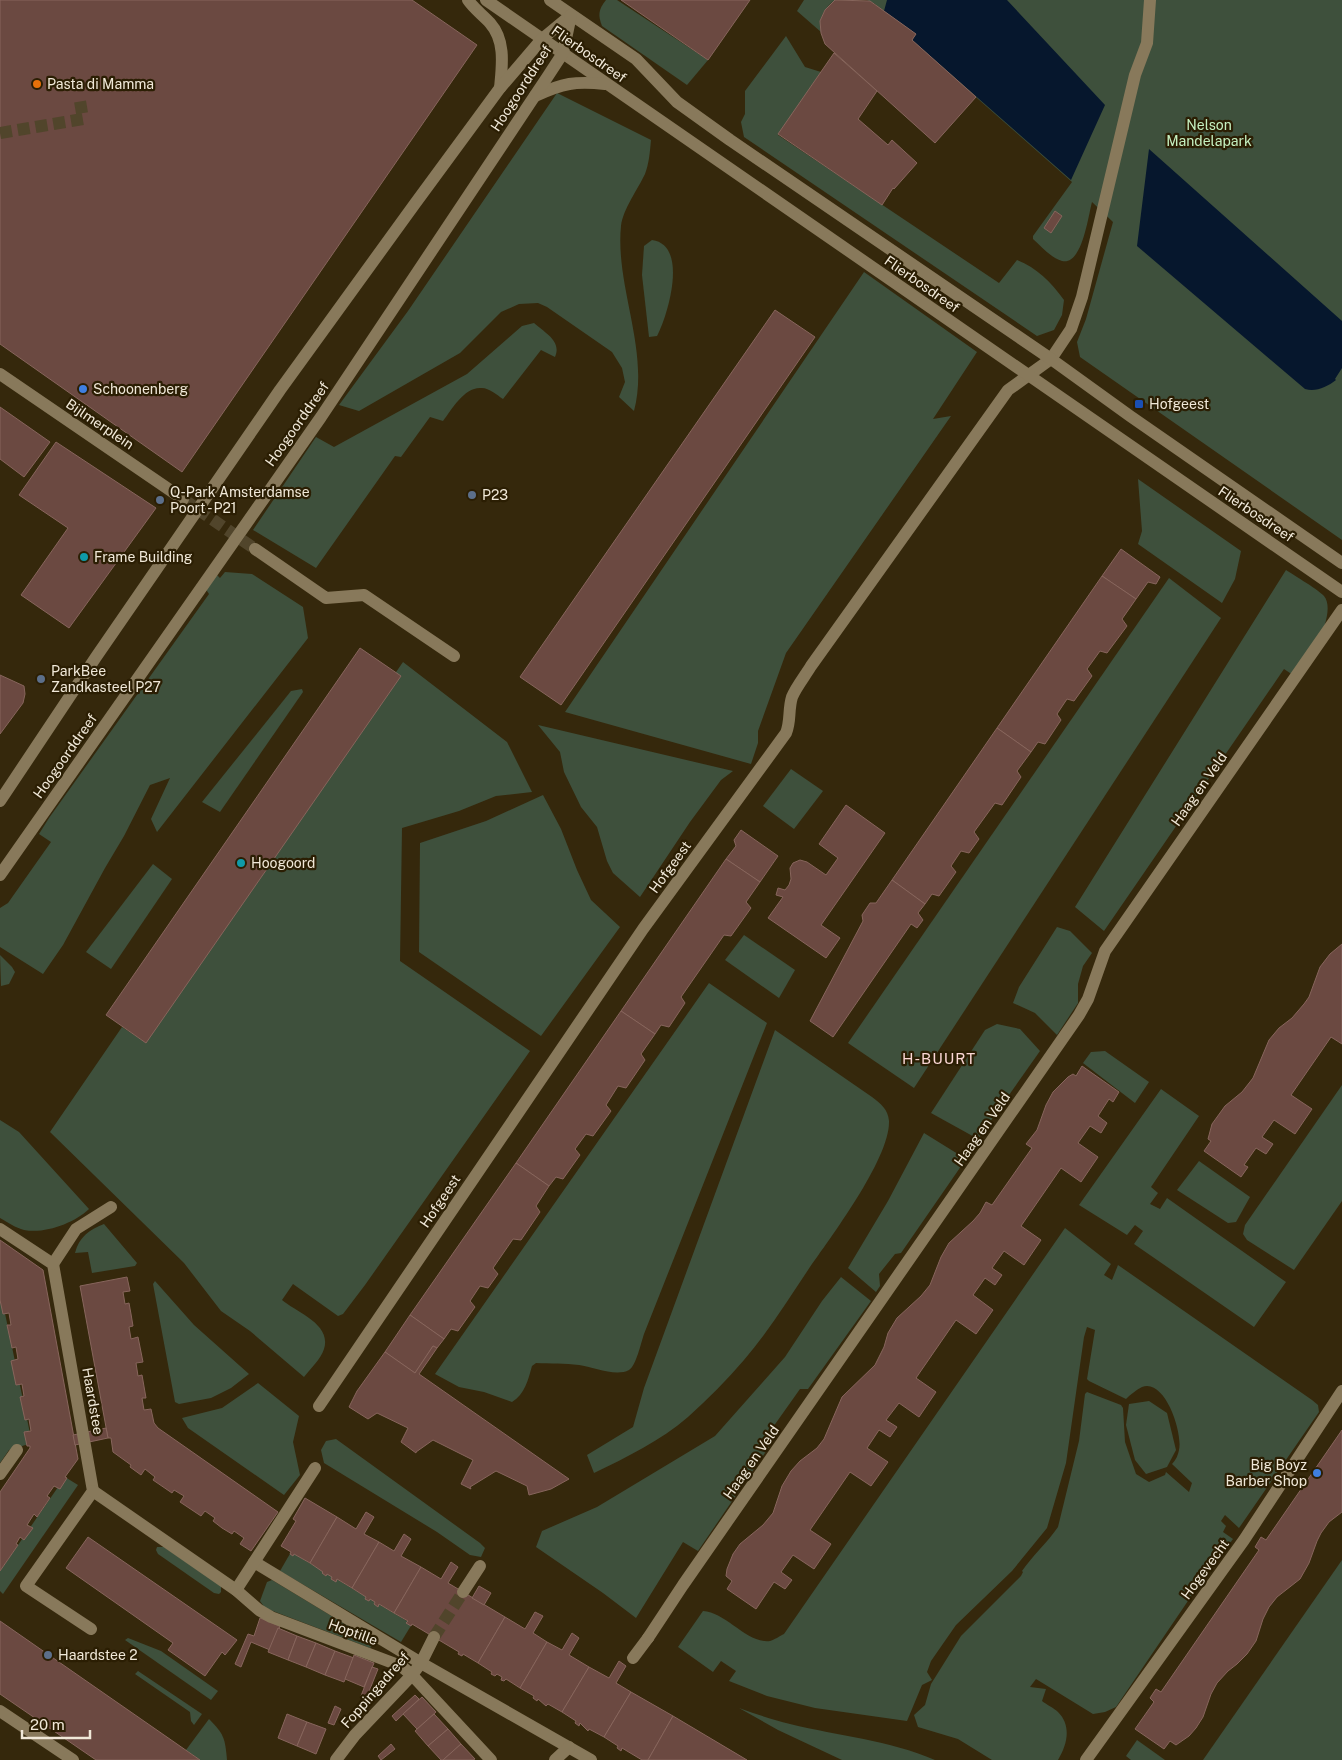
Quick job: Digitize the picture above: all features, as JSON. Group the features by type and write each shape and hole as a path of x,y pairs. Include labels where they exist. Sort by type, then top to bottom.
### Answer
{"street":[{"path":"468,0 491,24 499,38 502,57 500,88"},
{"name":"Flierbosdreef","path":"486,0 1342,592"},
{"name":"Flierbosdreef","path":"550,0 636,59 677,102 730,140 1051,358 1130,416 1342,563"},
{"path":"1051,358 1072,329 1082,297 1136,75 1147,44 1150,0"},
{"name":"Hoogoorddreef","path":"0,801 96,656 280,390 500,88 542,39 572,15"},
{"name":"Hoogoorddreef","path":"0,875 321,417 535,96 563,53 572,15"},
{"path":"535,96 556,87 580,82 607,84"},
{"name":"Hofgeest","path":"319,1406 643,929 786,733 790,724 789,710 793,696 811,666 986,418 1008,390 1051,358"},
{"name":"Bijlmerplein","path":"0,374 183,499"},
{"path":"254,549 326,598 364,595 454,656"},
{"name":"Haag en Veld","path":"633,1658 1079,1016 1088,999 1105,951 1342,610"},
{"path":"0,1229 54,1264 76,1229 112,1207"},
{"name":"Haardstee","path":"54,1264 93,1490"},
{"name":"Hogevecht","path":"1086,1760 1244,1540 1342,1391"},
{"path":"0,1474 18,1450"},
{"path":"236,1590 315,1468"},
{"path":"90,1628 26,1586 93,1490"},
{"name":"Hoptille","path":"93,1490 236,1590 270,1617 401,1666 412,1675 491,1760"},
{"path":"254,1562 421,1662 591,1760"},
{"path":"463,1592 480,1566"},
{"name":"Foppingadreef","path":"336,1760 355,1735 412,1675 434,1637"},
{"path":"0,1711 73,1760"},
{"path":"555,1760 571,1748"},
{"path":"571,1748 582,1760"}],"green space":[{"path":"606,0 617,0 708,60 687,85 602,26 600,13 601,7"},
{"path":"804,0 835,0 823,14 821,32 797,11"},
{"name":"Nelson Mandelapark","path":"867,0 1342,0 1342,540 1080,357 1077,342 1086,319 1113,222 1092,202 1083,239 1075,256 1069,261 1062,261 1046,252 1033,239 1033,236 1072,182 910,39 875,4"},
{"path":"786,36 805,67 821,72 778,135 999,283 1017,260 1037,271 1054,287 1064,300 1062,315 1054,330 1037,336 744,137 741,122 745,114 745,91"},
{"path":"557,93 651,140 646,170 628,206 621,226 620,249 638,365 638,388 634,411 619,397 625,382 622,368 612,352 547,307 538,303 519,304 501,312 460,353 359,411 339,405 408,311"},
{"path":"652,240 663,245 670,254 673,267 670,298 666,313 657,336 649,337 642,275 644,246"},
{"path":"864,272 977,352 933,419 951,416 786,653 758,731 758,743 751,764 565,712"},
{"path":"534,323 554,342 557,351 555,357 541,350 503,399 487,389 476,388 460,399 443,421 430,417 401,457 395,456 316,568 253,530 316,437 334,447 467,374 522,326"},
{"path":"1138,479 1241,551 1235,579 1222,603 1138,544 1142,531"},
{"path":"1286,570 1321,593 1327,604 1325,626 1315,650 1299,679 1284,669 1104,931 1075,907"},
{"path":"225,572 252,574 303,607 308,638 157,832 151,819 170,778 150,785 124,836 63,945 43,974 0,947 0,908 8,903 51,842 39,834 49,818 209,594 205,588 217,575 220,578"},
{"path":"1169,578 1221,618 914,1088 848,1043"},
{"path":"403,662 507,742 532,792 496,796 459,811 402,828 400,961 530,1051 343,1314 338,1316 293,1284 282,1300 318,1326 323,1332 325,1340 324,1349 304,1377 250,1331 221,1311 184,1263 50,1132 122,1027 142,1040"},
{"path":"302,689 303,692 220,812 202,802 291,691"},
{"path":"538,725 733,771 721,780 690,822 640,897 613,873 607,861 597,827 581,807 564,772 560,752"},
{"path":"791,769 823,791 794,829 763,806"},
{"path":"543,795 561,829 591,900 620,927 541,1036 419,952 420,843 486,821"},
{"path":"153,864 172,879 111,969 86,952"},
{"path":"1057,927 1070,931 1092,953 1083,966 1078,984 1078,1003 1057,1035 1035,1013 1013,1003 1019,987"},
{"path":"744,935 795,970 779,998 725,960"},
{"path":"0,955 15,972 9,984 1,986"},
{"path":"709,983 767,1023 632,1368 624,1372 618,1372 604,1371 574,1364 536,1363 532,1366 523,1391 512,1402 484,1392 459,1387 435,1374"},
{"path":"997,1024 1020,1029 1040,1051 978,1139 931,1113 985,1030"},
{"path":"775,1030 872,1097 883,1107 889,1121 887,1137 880,1156 844,1219 770,1327 738,1367 703,1403 677,1426 643,1448 594,1473 587,1455 633,1427 644,1388"},
{"path":"1105,1051 1149,1082 1135,1103 1083,1063 1091,1052"},
{"path":"1342,1085 1342,1201 1294,1270 1247,1240 1243,1234 1245,1225"},
{"path":"1161,1089 1199,1116 1151,1187 1158,1193 1150,1204 1160,1209 1167,1198 1286,1282 1254,1327 1134,1244 1143,1231 1135,1225 1127,1235 1079,1205"},
{"path":"0,1120 19,1132 89,1209 68,1223 50,1229 32,1231 24,1230 0,1218"},
{"path":"924,1133 966,1159 901,1253 895,1254 879,1274 880,1286 876,1292 848,1268 888,1201"},
{"path":"1199,1161 1250,1197 1236,1222 1228,1223 1177,1190"},
{"path":"104,1224 137,1263 135,1266 92,1273 88,1252 75,1253 85,1235"},
{"path":"1065,1228 1111,1264 1104,1275 1112,1280 1118,1265 1312,1400 1318,1405 1319,1412 1239,1528 1225,1515 1221,1521 1226,1526 1223,1532 1233,1539 1209,1571 1197,1572 1193,1580 1194,1592 1116,1707 1105,1712 1093,1714 1036,1679 1030,1687 1046,1689 1042,1701 1058,1712 1067,1729 1066,1742 1058,1760 992,1760 958,1739 918,1727 914,1715 925,1705 931,1684 961,1636 1021,1576 1026,1565 1058,1527 1079,1441 1085,1394 1087,1392 1121,1405 1123,1408 1125,1442 1136,1474 1149,1482 1165,1475 1166,1472 1189,1492 1192,1483 1172,1464 1178,1454 1180,1442 1175,1420 1165,1398 1150,1386 1142,1387 1126,1399 1089,1381 1087,1379 1095,1330 1087,1327 1066,1463 1047,1528 1012,1571 956,1625 931,1661 927,1672 932,1680 922,1685 907,1721 815,1708 767,1696 729,1681 736,1671 721,1661 713,1672 678,1647 703,1611 720,1617 761,1641 770,1641 784,1634"},
{"path":"841,1277 871,1301 808,1389 800,1389 766,1437 769,1447 698,1551 683,1542 636,1618 536,1547 542,1531 597,1507 715,1436 785,1357 822,1301"},
{"path":"155,1281 194,1325 249,1374 231,1388 211,1398 179,1404 175,1402 153,1284"},
{"path":"0,1295 32,1443 9,1450 0,1463"},
{"path":"258,1383 299,1416 293,1442 300,1475 284,1495 188,1428 182,1418 222,1408"},
{"path":"1149,1401 1167,1413 1176,1450 1167,1467 1146,1474 1135,1460 1126,1425 1129,1404"},
{"path":"336,1439 480,1543 485,1548 481,1557 470,1555 437,1532 324,1463 321,1450 326,1441"},
{"path":"65,1477 78,1485 3,1594 0,1591 0,1571"},
{"path":"157,1547 164,1547 221,1586 221,1592 219,1594 214,1593 158,1554"},
{"path":"291,1552 412,1624 401,1642 280,1571"},
{"path":"1342,1560 1342,1760 1203,1760"},
{"path":"272,1580 373,1641 373,1645 370,1648 265,1608 260,1601 267,1582"},
{"path":"128,1638 161,1651 218,1691 211,1700 125,1640"},
{"path":"138,1671 202,1714 194,1725 191,1721 190,1712 135,1674"},
{"path":"739,1708 790,1724 900,1748 935,1760 842,1760 778,1730"},
{"path":"209,1719 223,1737 227,1760 200,1760 186,1750"},
{"path":"1137,1740 1165,1760 1131,1760 1126,1756"}],"water":[{"path":"887,0 1007,0 1105,105 1071,180 912,40 916,34 884,11"},
{"path":"1149,149 1342,321 1342,368 1336,380 1321,388 1305,389 1137,246"}],"building":[{"path":"0,0 412,0 477,45 182,472 0,344"},
{"path":"621,0 750,0 708,60"},
{"path":"835,0 870,1 916,34 912,40 976,97 935,143 825,44 821,33 820,21 825,10"},
{"path":"834,53 877,91 858,119 888,145 892,140 917,163 893,188 882,205 778,134"},
{"path":"1055,211 1062,216 1051,233 1044,228"},
{"path":"775,310 815,337 561,705 520,677"},
{"path":"0,407 50,442 24,477 0,459"},
{"name":"Frame Building","path":"56,442 156,508 69,628 21,595 68,528 19,495"},
{"path":"1121,549 1160,577 1156,584 1148,582 1136,599 1102,576"},
{"path":"1102,576 1136,599 1122,619 1127,626 1107,653 1100,651 1087,669 1092,676 1074,701 1067,699 1057,714 1061,720 1045,744 1038,742 1031,752 997,728"},
{"name":"Hoogoord","path":"360,648 401,676 146,1043 106,1015"},
{"path":"0,675 24,686 25,694 23,703 0,734"},
{"path":"997,728 1031,752 1017,771 1021,777 1002,805 995,803 974,832 979,839 969,853 961,851 951,866 956,872 939,896 932,894 925,904 892,880"},
{"path":"846,805 885,833 821,925 840,938 826,958 768,918 783,897 776,895 778,888 785,890 789,885 791,879 790,868 793,863 800,860 807,862 826,875 838,858 819,844"},
{"path":"741,830 778,856 760,882 726,859 736,846 734,840"},
{"path":"726,859 760,882 746,902 751,908 731,936 724,935 681,997 685,1003 669,1027 661,1025 655,1034 621,1011"},
{"path":"892,880 925,904 918,913 923,920 917,928 911,924 833,1037 810,1021 863,921 862,915 870,903 876,903"},
{"path":"1342,944 1342,1044 1331,1037 1291,1095 1312,1109 1295,1134 1274,1120 1262,1137 1273,1144 1266,1154 1256,1148 1244,1165 1248,1167 1241,1177 1204,1151 1211,1141 1208,1139 1212,1124 1225,1106 1242,1092 1253,1078 1269,1040 1304,1004 1309,997 1320,967 1330,954"},
{"path":"621,1011 655,1034 641,1054 645,1060 626,1088 618,1086 606,1105 611,1111 593,1136 586,1134 575,1149 580,1155 563,1179 556,1177 549,1186 516,1163"},
{"path":"1082,1066 1119,1092 1113,1102 1109,1099 1098,1116 1107,1123 1101,1133 1090,1126 1078,1143 1098,1157 1081,1182 1061,1168 1021,1226 1041,1240 1024,1265 1004,1251 992,1268 1002,1275 995,1285 985,1278 973,1295 993,1310 976,1334 956,1320 916,1378 936,1392 919,1417 899,1403 886,1420 897,1427 890,1437 879,1430 867,1448 888,1462 871,1486 850,1472 810,1530 831,1544 814,1569 793,1555 781,1572 792,1580 785,1589 774,1582 756,1609 727,1589 732,1581 726,1576 733,1554 740,1544 763,1525 773,1513 782,1486 791,1471 800,1461 817,1448 824,1439 842,1397 875,1365 884,1347 888,1333 897,1318 930,1285 941,1257 949,1243 973,1221 986,1202 992,1205 1032,1148 1026,1144 1037,1130 1053,1092 1068,1077 1073,1074 1076,1076"},
{"path":"516,1163 549,1186 536,1206 540,1212 521,1240 513,1239 493,1268 498,1274 488,1288 480,1286 470,1301 475,1307 458,1331 451,1329 444,1339 410,1315"},
{"path":"0,1240 43,1270 78,1459 65,1477 67,1478 60,1489 54,1486 47,1496 50,1498 37,1517 34,1514 27,1525 33,1528 24,1540 20,1537 16,1544 18,1545 0,1571 0,1492 30,1448 30,1446 27,1446 24,1432 31,1431 29,1419 25,1420 20,1397 24,1396 22,1384 16,1385 11,1361 18,1359 16,1347 12,1348 7,1325 11,1325 9,1313 3,1314 0,1300"},
{"path":"127,1277 130,1291 123,1292 125,1304 129,1303 131,1314 133,1326 129,1327 131,1339 138,1337 143,1362 136,1363 138,1376 142,1375 146,1398 142,1398 144,1410 151,1409 154,1423 158,1428 278,1512 251,1551 240,1544 244,1538 234,1531 232,1534 222,1528 213,1521 215,1518 205,1511 201,1516 180,1502 184,1496 174,1490 172,1493 153,1480 155,1477 145,1469 141,1475 113,1452 111,1438 108,1438 80,1286"},
{"path":"410,1315 444,1339 437,1348 433,1346 415,1373 385,1352"},
{"path":"433,1346 437,1348 419,1374 569,1479 551,1489 529,1495 527,1486 496,1471 470,1487 471,1489 461,1484 473,1460 433,1440 416,1453 401,1442 408,1428 377,1413 368,1419 349,1407 357,1391 385,1352 415,1373"},
{"path":"106,1428 108,1438 75,1445 73,1435"},
{"path":"1342,1430 1342,1512 1329,1522 1321,1533 1309,1563 1300,1579 1277,1597 1269,1607 1256,1641 1247,1654 1217,1683 1203,1717 1196,1728 1189,1736 1176,1745 1170,1741 1164,1749 1135,1729 1154,1702 1150,1698 1156,1689 1161,1692 1259,1550 1255,1547 1261,1537 1266,1540"},
{"path":"305,1498 337,1517 310,1563 294,1554 293,1556 290,1554 291,1552 281,1546 296,1521 293,1519"},
{"path":"366,1512 374,1517 364,1534 379,1542 352,1588 337,1579 336,1582 331,1579 332,1577 327,1574 326,1576 310,1563 337,1517 356,1529"},
{"path":"404,1534 411,1539 401,1556 421,1567 394,1613 379,1604 378,1607 374,1604 375,1602 365,1599 366,1597 352,1588 379,1542 394,1551"},
{"path":"88,1537 237,1640 225,1655 222,1652 205,1676 168,1650 173,1643 66,1568"},
{"path":"451,1562 458,1567 448,1583 505,1617 478,1663 463,1654 462,1656 458,1654 459,1652 412,1624 411,1626 406,1623 408,1621 394,1613 421,1567 441,1579"},
{"path":"479,1586 491,1593 484,1605 472,1598"},
{"path":"535,1612 543,1616 533,1633 547,1642 520,1688 506,1679 504,1681 501,1680 502,1677 497,1674 495,1676 491,1674 492,1672 478,1663 505,1617 525,1629"},
{"path":"260,1618 280,1626 270,1650 251,1642 241,1667 235,1664 248,1634 254,1636"},
{"path":"0,1621 200,1760 96,1760 0,1694"},
{"path":"278,1628 297,1636 288,1660 268,1652"},
{"path":"572,1633 579,1638 569,1655 589,1667 562,1712 548,1704 546,1706 538,1699 537,1701 533,1698 534,1696 520,1688 547,1642 562,1650"},
{"path":"297,1636 316,1643 306,1667 288,1660"},
{"path":"316,1643 335,1651 325,1675 306,1667"},
{"path":"335,1651 354,1658 344,1682 325,1675"},
{"path":"354,1655 374,1663 364,1687 345,1679"},
{"path":"619,1661 626,1666 616,1683 631,1692 604,1737 589,1729 588,1731 580,1723 579,1726 575,1723 576,1721 562,1712 589,1667 609,1678"},
{"path":"372,1667 378,1669 366,1699 361,1696"},
{"path":"631,1692 673,1716 648,1760 642,1760 622,1748 621,1751 617,1748 618,1746 604,1737"},
{"path":"415,1695 419,1699 396,1721 392,1716"},
{"path":"422,1697 436,1712 417,1729 403,1714"},
{"path":"335,1706 341,1709 334,1725 328,1723"},
{"path":"287,1714 307,1722 297,1746 278,1738"},
{"path":"434,1714 448,1729 428,1746 415,1731"},
{"path":"673,1716 747,1760 648,1760"},
{"path":"307,1722 326,1729 316,1754 297,1746"},
{"path":"448,1729 461,1744 441,1760 428,1746"},
{"path":"391,1744 395,1749 381,1760 378,1756"},
{"path":"461,1744 475,1759 443,1760"}],"tunnel":[{"path":"0,133 83,119 80,101"},
{"path":"183,499 255,549"},
{"path":"434,1637 463,1592"}],"place":[{"name":"Pasta di Mamma","path":"37,84"},
{"name":"Schoonenberg","path":"83,389"},
{"name":"Hofgeest","path":"1139,404"},
{"name":"P23","path":"472,495"},
{"name":"Q-Park Amsterdamse Poort - P21","path":"160,500"},
{"name":"Frame Building","path":"84,557"},
{"name":"ParkBee Zandkasteel P27","path":"41,679"},
{"name":"Hoogoord","path":"241,863"},
{"name":"Big Boyz Barber Shop","path":"1317,1473"},
{"name":"Haardstee 2","path":"48,1655"}],"district":[{"name":"H-BUURT","path":"939,1059"}]}
